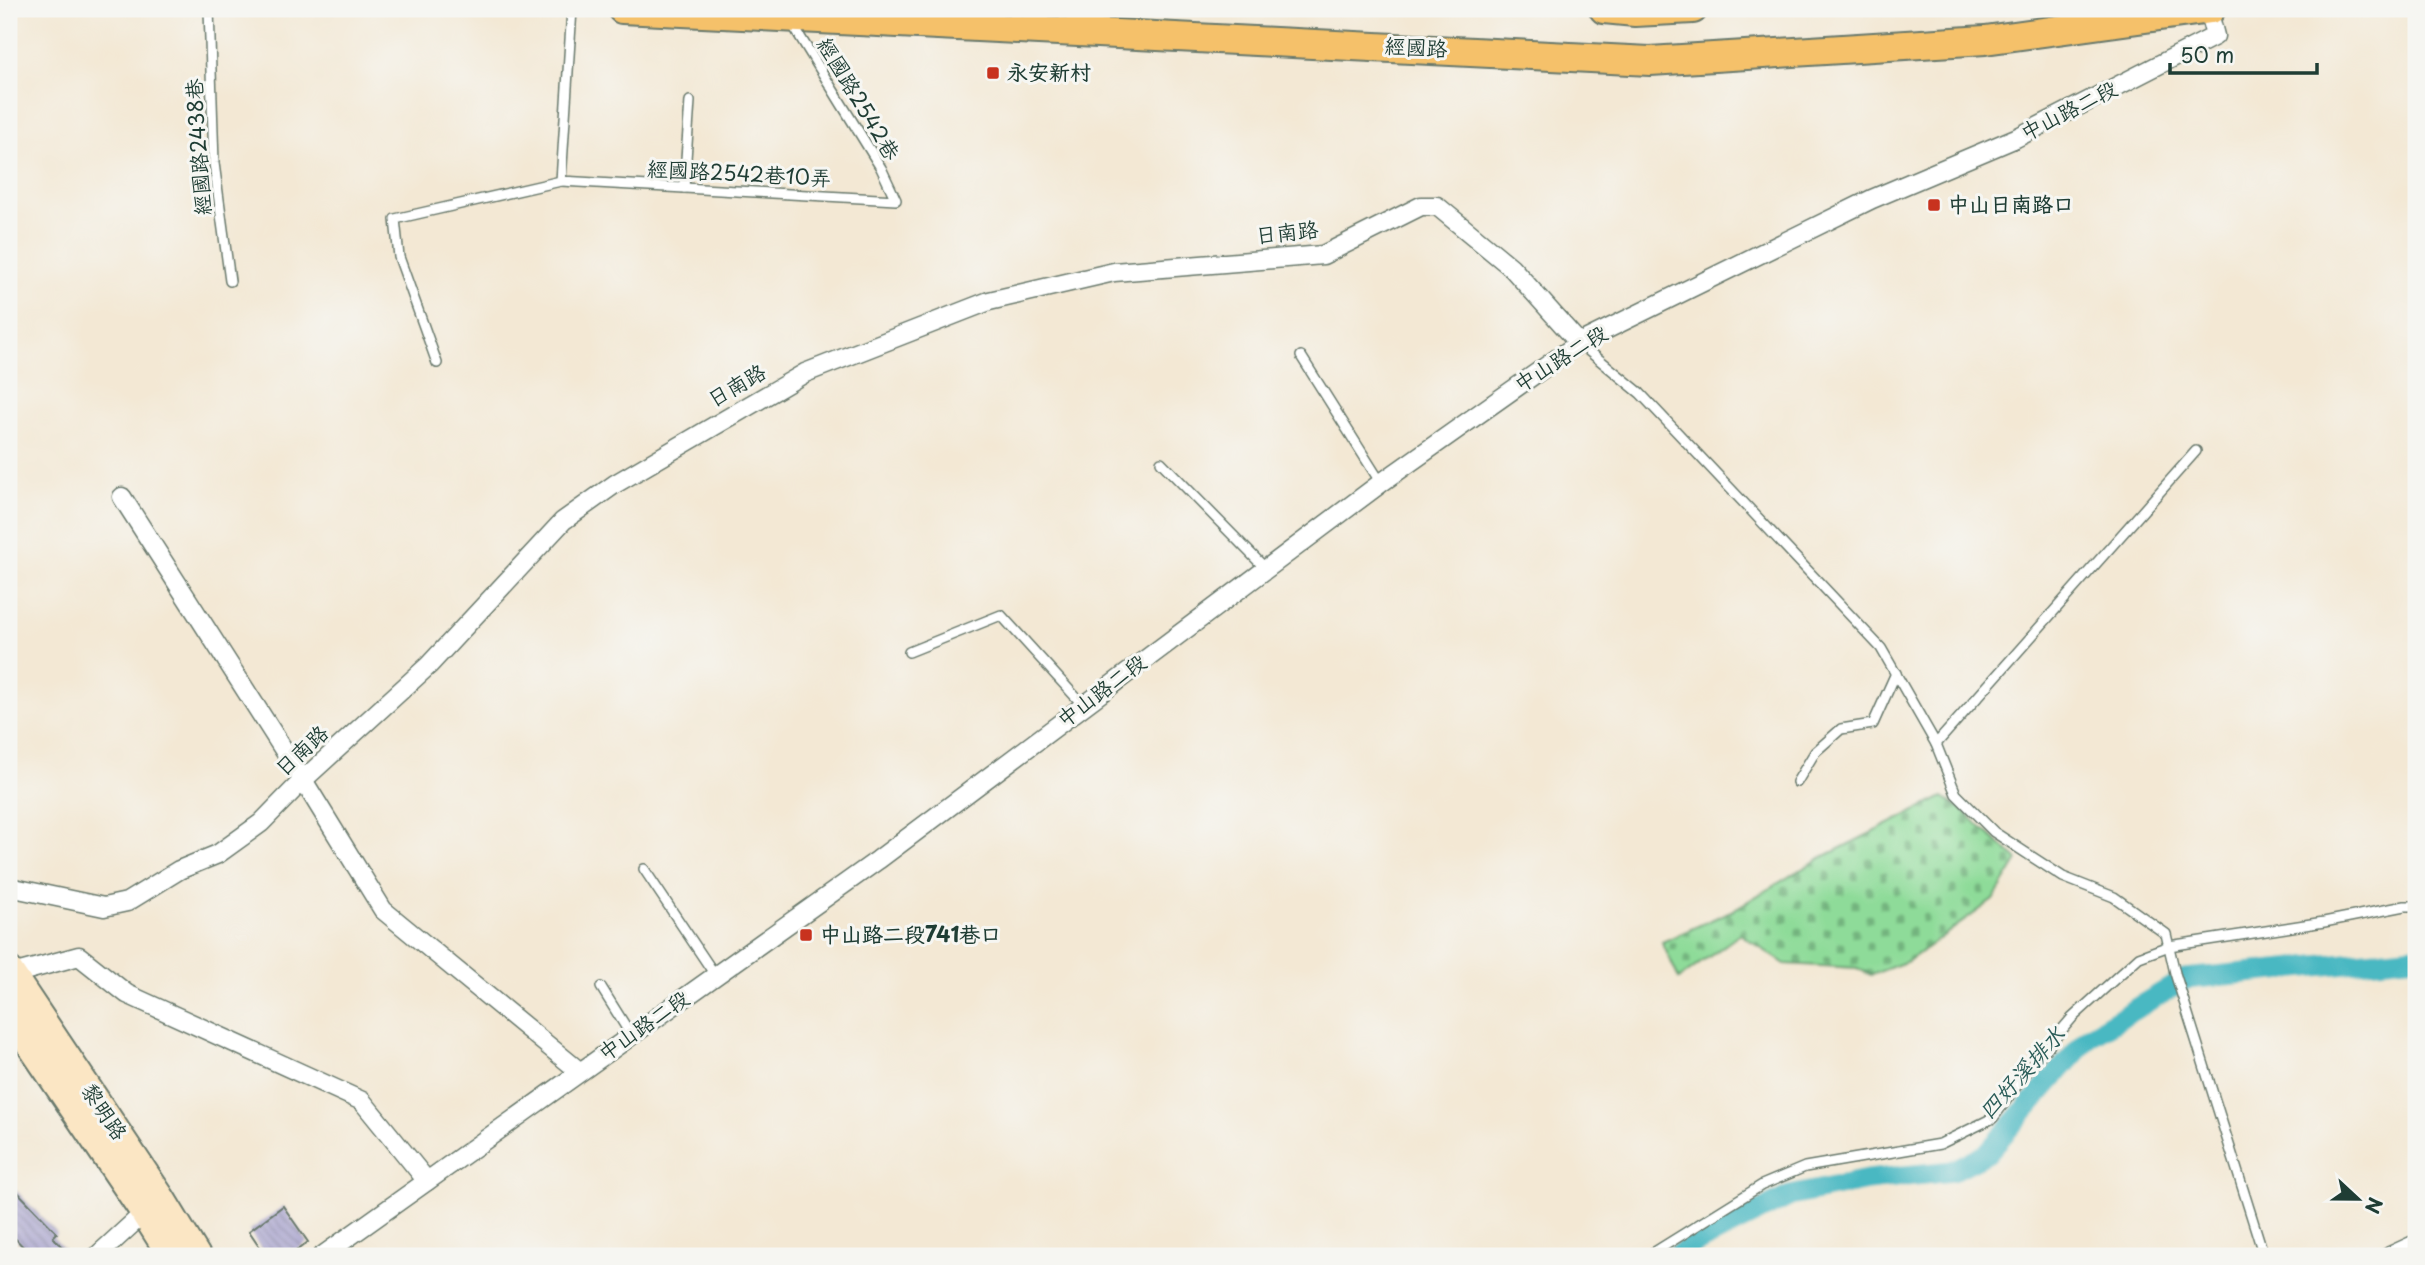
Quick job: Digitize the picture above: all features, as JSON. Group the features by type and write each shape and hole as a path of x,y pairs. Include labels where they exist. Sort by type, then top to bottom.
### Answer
{"main road":[{"name":"經國路","path":"622,9 785,13 901,24 1650,61 1985,40 2209,9"},
{"path":"1604,9 1635,12 1693,9"}],"street":[{"name":"中山路二段","path":"322,1256 878,860 1381,483 1578,342 1872,199 2015,138 2215,36 2209,9"},
{"name":"日南路","path":"9,887 104,907 127,902 179,870 218,855 261,823 303,780 429,665 563,521 615,484 805,373 989,301 1114,272 1323,255 1421,206 1437,206 1511,267 1578,342"},
{"path":"122,497 383,910 579,1071"},
{"path":"10,973 79,956 127,994 362,1101 427,1181"},
{"name":"黎明路","path":"10,973 197,1256"},
{"name":"黎明路","path":"9,1014 171,1256"},
{"path":"97,1256 144,1213"},
{"path":"2390,1256 2416,1244"}],"lane":[{"name":"經國路2438巷","path":"209,9 214,163 230,281"},
{"path":"561,181 572,9"},
{"name":"經國路2542巷","path":"785,13 881,168 896,201"},
{"path":"684,188 690,101"},
{"name":"經國路2542巷10弄","path":"437,362 399,257 395,219 561,181 896,201"},
{"path":"1578,342 1640,393 1881,648 1936,744 1956,794 1994,832 2063,877 2114,897 2166,933 2175,973 2264,1256"},
{"path":"1301,356 1381,483"},
{"path":"1936,744 2196,451"},
{"path":"1161,462 1266,569"},
{"path":"909,652 1001,615 1083,705"},
{"path":"1797,782 1815,752 1841,729 1873,724 1896,673"},
{"path":"644,869 715,975"},
{"path":"1648,1256 1762,1185 1805,1167 1940,1144 1993,1118 2032,1065 2072,1018 2139,957 2169,946 2416,906"},
{"path":"601,987 631,1035"}],"green space":[{"path":"1943,797 1961,809 2018,860 1993,900 1908,961 1871,975 1857,968 1785,964 1740,934 1679,979 1662,942 1731,911 1819,859"}],"building":[{"path":"9,1183 57,1233 53,1237 70,1256 32,1256 9,1232"},
{"path":"283,1206 308,1242 289,1256 266,1256 249,1231"}],"waterway":[{"name":"四好溪排水","path":"1676,1256 1692,1245 1790,1196 1867,1180 1952,1171 1987,1153 2090,1036 2185,979 2416,956"}],"place":[{"name":"永安新村","path":"993,73"},
{"name":"中山日南路口","path":"1934,205"},
{"name":"中山路二段741巷口","path":"806,935"}]}
